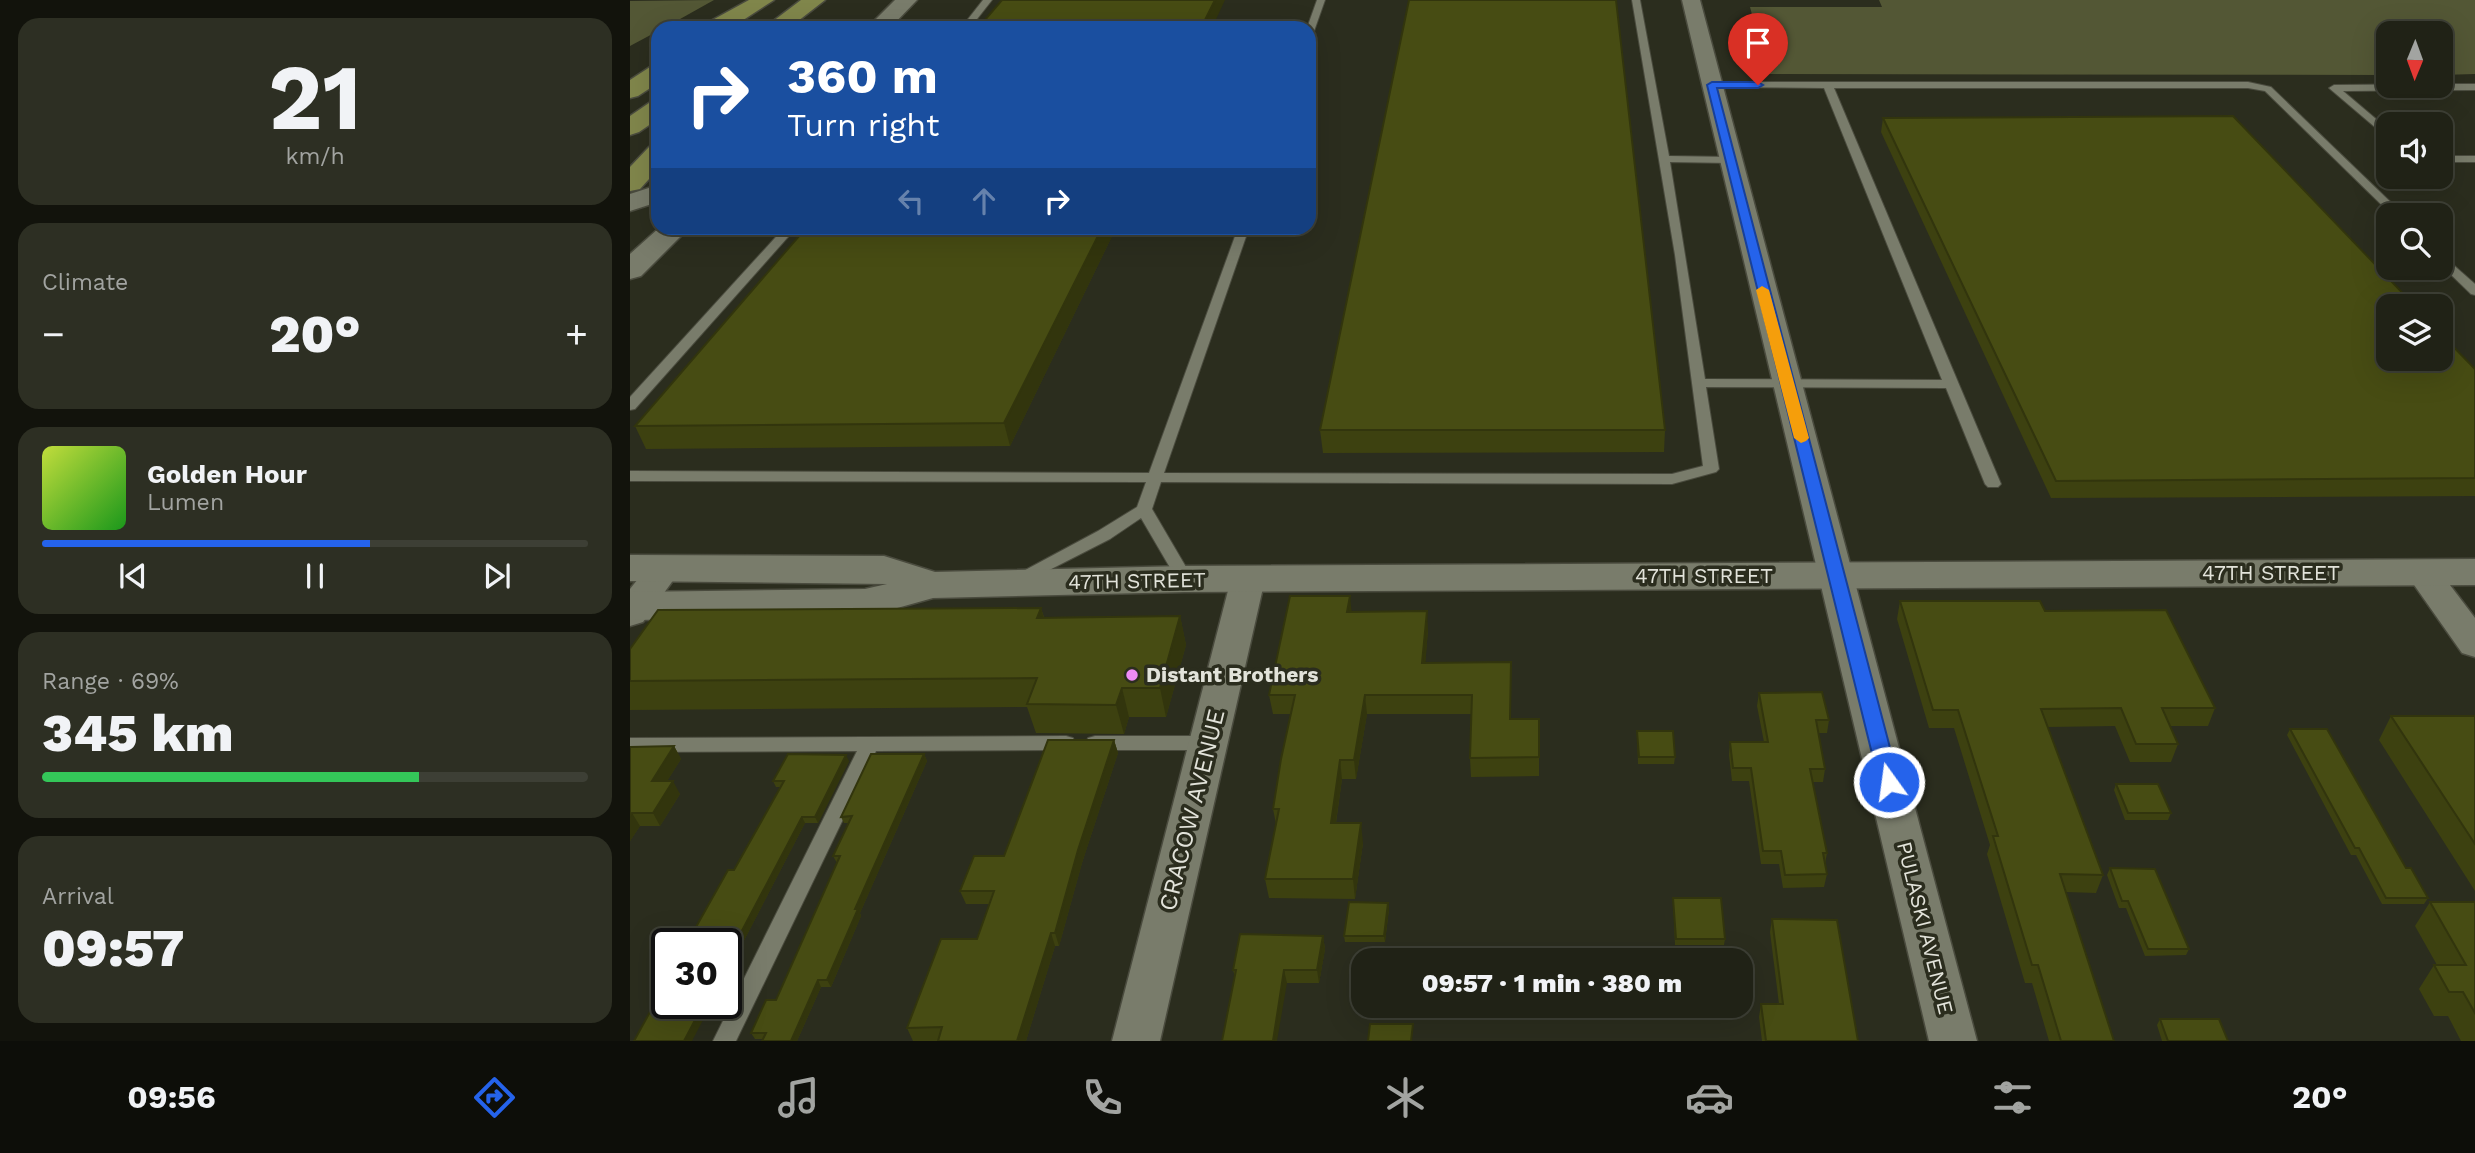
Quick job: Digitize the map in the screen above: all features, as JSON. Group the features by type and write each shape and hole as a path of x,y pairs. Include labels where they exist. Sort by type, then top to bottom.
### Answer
{"main road":[{"path":"728,21 766,0"},
{"path":"736,21 766,0"},
{"path":"785,21 815,0"},
{"path":"811,21 836,0"},
{"path":"885,21 907,0"},
{"path":"630,76 651,65"},
{"path":"630,91 651,77"},
{"path":"630,127 651,113"},
{"path":"630,183 651,160"},
{"path":"630,203 651,195"},
{"path":"630,270 668,235"},
{"name":"47TH STREET","path":"638,592 865,603 933,585 1185,579 2475,572"}],"street":[{"name":"PULASKI AVENUE","path":"1691,0 1954,1041"},
{"path":"2422,572 2475,643"},
{"name":"CRACOW AVENUE","path":"1136,1041 1248,579"}],"lane":[{"path":"971,21 988,0"},
{"path":"1314,21 1321,0"},
{"path":"630,476 1672,479 1711,469 1682,255 1636,0"},
{"path":"1712,85 2248,85 2268,89 2386,203"},
{"path":"1828,85 1993,484"},
{"path":"2376,124 2334,88 2475,87"},
{"path":"1664,159 1730,160"},
{"path":"2453,159 2475,159"},
{"path":"630,406 784,235"},
{"path":"1013,583 1104,535 1144,509 1158,477 1241,235"},
{"path":"2453,270 2475,291"},
{"path":"1699,383 1951,384"},
{"path":"1144,509 1185,579"},
{"path":"630,745 1208,743"},
{"path":"724,1041 870,744"}],"green space":[{"path":"714,0 676,21 651,21 651,35 630,46 630,1"},
{"path":"1879,0 2475,0 2475,74 2454,75 2454,21 2376,21 2376,75 1768,74 1750,7 1882,7"}],"building":[{"path":"1002,0 1215,0 1204,21 984,21"},
{"path":"1409,0 1616,0 1665,430 1320,430"},
{"path":"2233,116 2376,265 2376,280 2390,280 2404,294 2376,294 2376,371 2453,371 2453,346 2475,369 2475,478 2056,481 1883,118"},
{"path":"800,235 1098,235 1004,423 635,426"},
{"path":"1290,596 1350,596 1347,612 1427,611 1422,663 1511,662 1510,719 1539,719 1539,757 1470,758 1472,695 1365,695 1354,760 1340,760 1331,823 1361,823 1353,879 1265,879 1279,809 1273,809 1281,759 1295,695 1269,695"},
{"path":"1900,601 2040,601 2045,611 2166,610 2215,708 2162,708 2178,744 2136,744 2121,708 2041,709 2103,875 2060,874 2114,1041 2061,1041 2038,965 2032,965 1993,836 1998,836 1958,710 1933,710"},
{"path":"1041,608 1037,618 1180,616 1160,688 1122,688 1116,705 1027,704 1037,678 630,681 630,649 658,610"},
{"path":"1822,692 1829,720 1816,720 1825,769 1810,769 1827,853 1823,853 1827,874 1785,875 1781,851 1763,851 1751,768 1733,768 1730,742 1768,742 1759,693"},
{"path":"2391,716 2475,716 2475,844"},
{"path":"2290,729 2327,729 2406,868 2411,868 2428,898 2386,898 2359,848 2355,848"},
{"path":"1637,731 1673,731 1675,757 1639,757"},
{"path":"1048,740 1114,740 1078,850 1055,933 1051,933 1017,1041 938,1041 942,1027 907,1028 941,939 977,939 994,891 960,891 974,856 1004,856"},
{"path":"674,746 652,781 673,781 653,813 632,813 630,816 630,747"},
{"path":"788,754 846,755 815,817 802,817 742,931 742,928 695,928 728,870 734,870 784,781 773,781"},
{"path":"871,754 924,754 855,909 858,909 827,980 818,980 791,1041 762,1041 766,1033 751,1033 766,1000 776,1000 840,856 833,856 852,816 841,817"},
{"path":"2116,784 2158,784 2171,813 2128,813"},
{"path":"2110,868 2155,869 2189,949 2148,949 2128,901 2122,901"},
{"path":"1673,898 1721,898 1725,939 1676,939"},
{"path":"1349,902 1388,903 1384,936 1344,936"},
{"path":"2430,902 2475,902 2475,1013 2463,992 2449,992 2434,965 2466,965"},
{"path":"1772,919 1837,920 1858,1041 1766,1041 1761,1004 1783,1004"},
{"path":"1240,934 1323,936 1317,970 1284,970 1273,1041 1222,1041"},
{"path":"651,1010 651,1019 696,1019 684,1041 634,1041"},
{"path":"2160,1019 2219,1019 2228,1041 2168,1041"},
{"path":"1370,1024 1413,1024 1411,1041 1368,1041"}],"slow traffic":[{"path":"1762,290 1801,438"}],"place":[{"name":"Distant Brothers","path":"1132,675"}],"route":[{"path":"1758,85 1712,85 1748,237 1889,782"}]}
